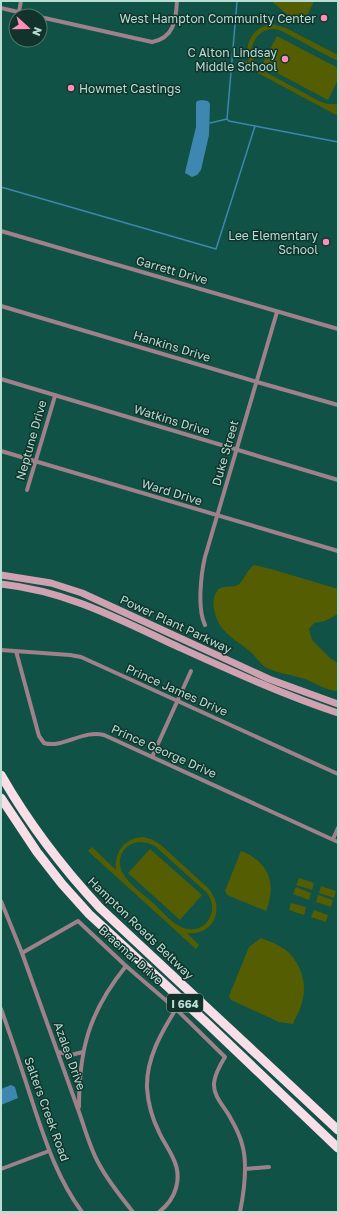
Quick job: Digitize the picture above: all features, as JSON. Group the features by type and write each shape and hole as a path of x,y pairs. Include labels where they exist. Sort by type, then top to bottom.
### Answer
{"highway":[{"name":"Hampton Roads Beltway","path":"1,775 24,814 47,846 100,908 338,1130"},
{"name":"Hampton Roads Beltway","path":"1,798 37,852 62,884 89,914 208,1024 338,1148"}],"main road":[{"name":"Power Plant Parkway","path":"1,575 51,583 82,593 269,679 338,704"},
{"name":"Power Plant Parkway","path":"1,584 45,591 82,603 280,693 338,713"}],"street":[{"path":"48,19 152,42 160,40 170,33 174,24 177,1"},
{"name":"Garrett Drive","path":"1,231 338,329"},
{"name":"Hankins Drive","path":"1,306 257,382 338,404"},
{"name":"Duke Street","path":"205,624 201,614 201,575 205,556 277,312"},
{"name":"Watkins Drive","path":"1,379 338,480"},
{"name":"Neptune Drive","path":"27,490 55,396"},
{"name":"Ward Drive","path":"1,451 338,551"},
{"name":"Prince James Drive","path":"1,650 75,656 338,774"},
{"name":"Prince George Drive","path":"16,651 40,736 44,743 53,744 90,734 100,734 338,842"},
{"path":"152,757 191,671"},
{"path":"333,839 338,828"},
{"name":"Azalea Drive","path":"1,900 22,953 98,1163 117,1192 133,1212"},
{"name":"Braemar Drive","path":"22,953 78,921 126,966 176,1009 224,1057 214,1084 219,1102 231,1118 242,1145 244,1192 240,1212"},
{"path":"79,1112 83,1052 94,1017 114,982 126,966"},
{"name":"Salters Creek Road","path":"1,1009 49,1151 60,1177 82,1212"},
{"path":"159,1212 170,1202 176,1193 178,1180 174,1160 159,1133 153,1117 148,1099 148,1072 153,1053 162,1031 176,1009"},
{"path":"58,1052 71,1055 83,1052"},
{"path":"1,1169 49,1151"},
{"path":"244,1169 269,1166"}],"green space":[{"path":"271,1 314,1 308,14 300,25"},
{"path":"272,24 286,28 338,55 338,61 283,32 271,29 261,33 254,41 251,51 255,63 260,69 319,101 327,104 338,104 338,108 336,109 338,110 338,116 241,64 243,60 249,63 247,56 248,44 254,33 265,26"},
{"path":"277,36 338,68 338,80 328,100 262,65"},
{"path":"254,565 338,589 338,614 325,621 314,623 309,629 312,640 331,659 338,663 338,689 336,691 324,688 305,679 276,672 267,668 260,663 252,653 228,635 219,624 214,607 216,593 221,588 239,584"},
{"path":"144,837 161,845 208,888 213,896 216,904 216,912 210,925 204,930 196,933 187,933 199,945 196,949 88,851 92,847 116,870 117,857 122,847 131,840","holes":["134,843 148,843 155,846 207,893 212,905 212,911 207,923 195,929 183,928 168,918 128,881 121,868 120,861 122,853 129,845"]},
{"path":"150,849 202,895 180,920 128,873"},
{"path":"241,851 258,861 268,875 271,892 266,911 227,895 225,891"},
{"path":"299,878 314,883 312,890 296,885"},
{"path":"321,886 336,891 334,898 319,893"},
{"path":"296,887 311,893 309,900 293,894"},
{"path":"318,895 333,900 331,907 316,902"},
{"path":"291,903 306,907 304,915 289,910"},
{"path":"314,910 328,915 326,922 311,917"},
{"path":"261,938 286,950 295,960 301,972 304,992 300,1008 293,1024 279,1022 231,1000 229,996 249,947"}],"water":[{"path":"197,101 208,101 210,104 209,135 201,170 197,175 192,177 185,173 196,127 196,103"},
{"path":"11,1085 15,1087 18,1098 1,1105 1,1089"}],"waterway":[{"path":"237,1 227,119 229,121 255,126"},
{"path":"210,123 227,119"},
{"path":"1,187 216,249 255,126 338,142"}],"place":[{"name":"West Hampton Community Center","path":"324,18"},
{"name":"C Alton Lindsay Middle School","path":"285,59"},
{"name":"Howmet Castings","path":"71,88"},
{"name":"Lee Elementary School","path":"326,242"}]}
